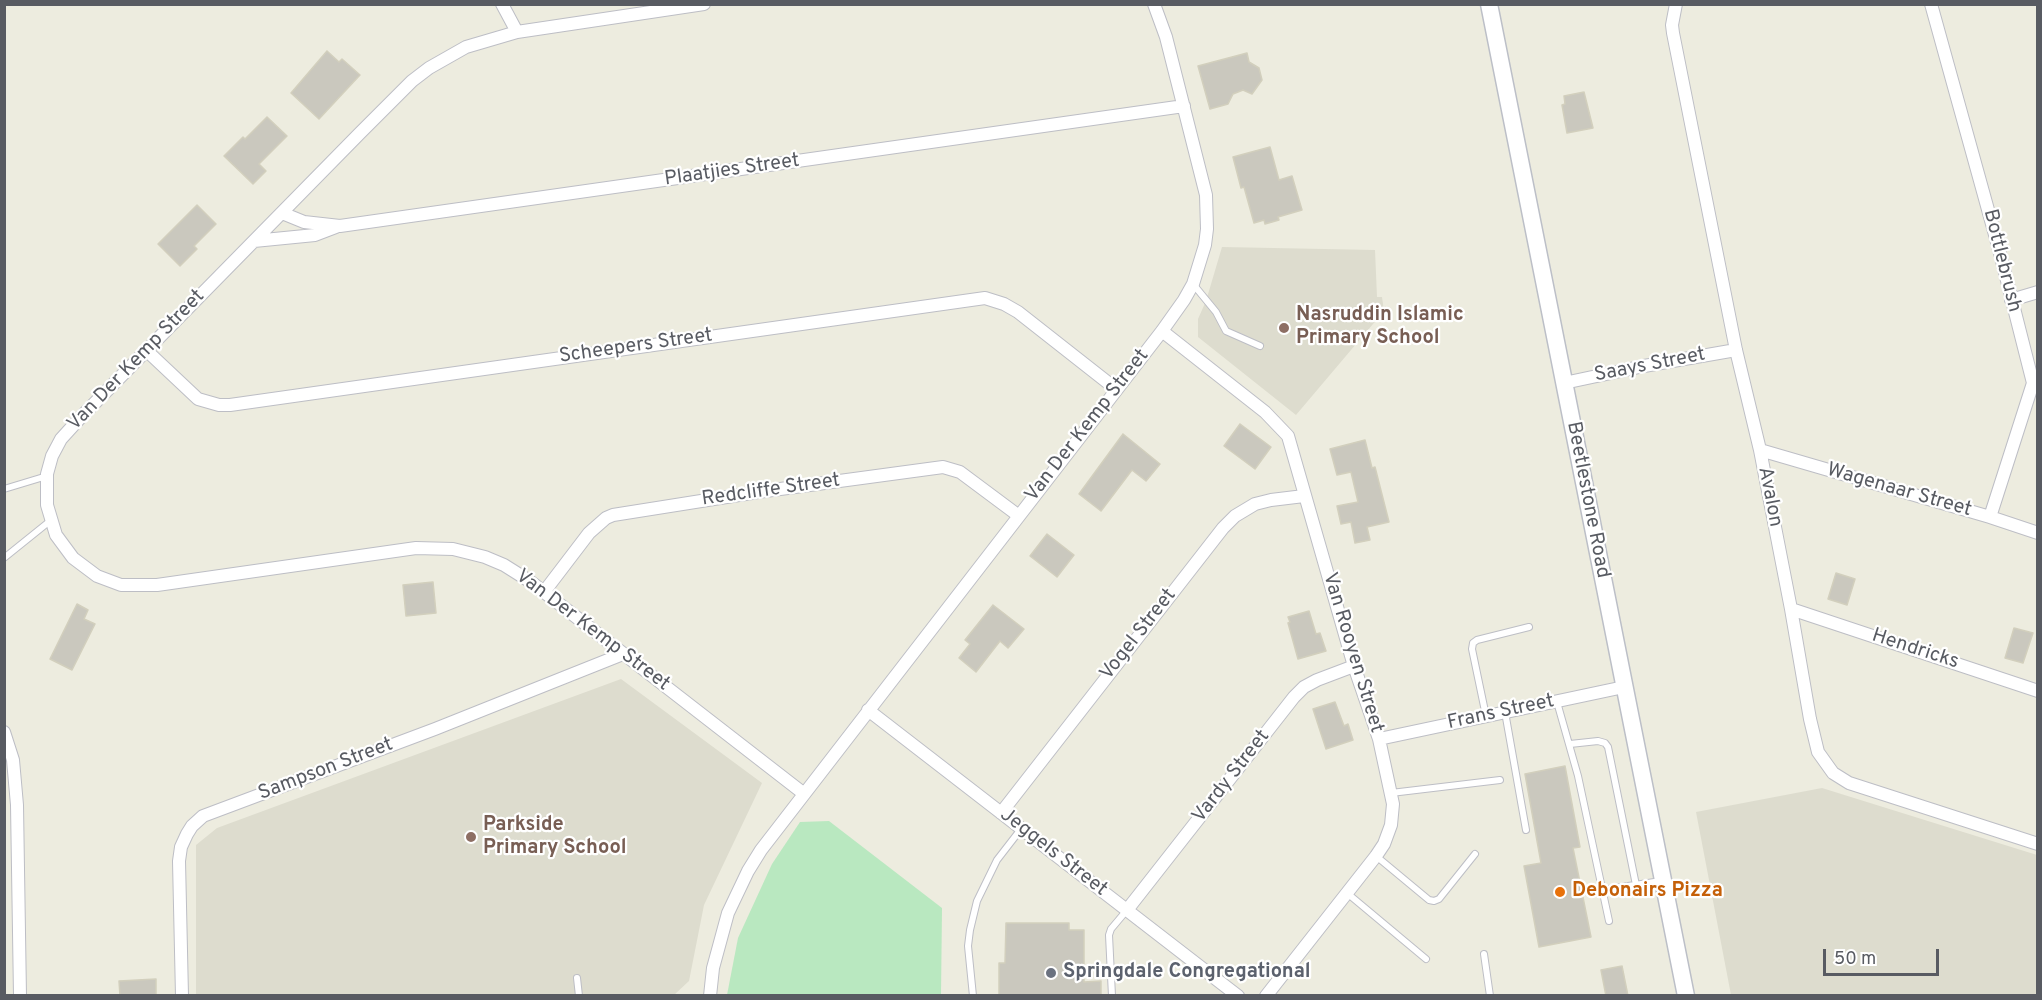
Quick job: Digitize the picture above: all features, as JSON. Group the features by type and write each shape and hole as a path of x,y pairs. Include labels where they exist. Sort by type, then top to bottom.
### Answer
{"street":[{"path":"502,4 517,32"},
{"name":"Van Der Kemp Street","path":"704,4 517,32 466,47 429,68 412,81 81,417 62,439 52,456 47,476 46,505 50,521 63,546 82,566 104,579 121,585 157,585 428,548 453,549 485,557 519,573 803,794"},
{"name":"Van Der Kemp Street","path":"710,996 713,968 722,931 741,884 761,850 1162,331 1193,284 1205,245 1207,211 1203,178 1166,37 1154,4"},
{"name":"Beetlestone Road","path":"1489,4 1686,996"},
{"name":"Avalon","path":"1676,4 1672,25 1673,33 1736,350 1760,450 1815,742 1822,759 1833,773 1849,783 2037,844"},
{"name":"Bottlebrush","path":"1931,4 2035,383 1990,517"},
{"name":"Plaatjies Street","path":"282,213 304,222 338,226 1184,106"},
{"path":"254,241 315,235 338,226"},
{"path":"2011,300 2037,292"},
{"name":"Scheepers Street","path":"147,351 198,399 219,405 230,405 985,298 1004,304 1018,312 1116,389"},
{"name":"Van Rooyen Street","path":"1162,331 1265,412 1288,436 1354,666 1379,739 1393,804 1391,825 1384,844 1266,996"},
{"name":"Saays Street","path":"1564,383 1736,350"},
{"name":"Wagenaar Street","path":"1760,450 1990,517 2037,533"},
{"name":"Redcliffe Street","path":"544,592 570,556 598,524 613,515 636,511 944,466 960,472 1018,516"},
{"name":"Vogel Street","path":"1001,813 1223,528 1235,516 1255,504 1304,496"},
{"name":"Hendricks","path":"1791,609 2037,691"},
{"name":"Sampson Street","path":"182,996 179,861 181,847 187,834 203,816 435,729 622,654"},
{"name":"Vardy Street","path":"1127,910 1294,697 1304,687 1317,680 1354,666"},
{"name":"Frans Street","path":"1379,739 1624,687"},
{"name":"Jeggels Street","path":"868,710 1238,996"},
{"path":"4,732 14,760 17,805 20,996"}],"lane":[{"path":"1193,284 1216,312 1226,331 1260,346"},
{"path":"4,489 47,476"},
{"path":"4,558 50,521"},
{"path":"1486,717 1472,649 1473,643 1529,627"},
{"path":"1557,701 1570,744 1609,921"},
{"path":"1504,712 1526,830"},
{"path":"1570,744 1598,741 1605,743 1608,747 1636,885"},
{"path":"1391,793 1500,780"},
{"path":"973,996 968,946 977,901 997,860 1021,829"},
{"path":"1376,856 1429,900 1434,901 1439,899 1475,854"},
{"path":"1602,890 1663,880"},
{"path":"1347,893 1426,959"},
{"path":"1112,996 1109,935 1111,929 1127,910"},
{"path":"1484,954 1490,996"},
{"path":"577,978 579,996"}],"shaded area":[{"name":"Nasruddin Islamic Primary School","path":"1222,247 1375,250 1377,297 1382,297 1384,311 1296,415 1198,337 1198,319 1206,301"},
{"name":"Parkside Primary School","path":"621,679 762,783 704,905 689,981 674,995 196,996 196,845 217,828"},
{"path":"1822,788 2037,855 2037,995 1731,995 1696,812"}],"green space":[{"path":"829,821 942,908 941,995 727,995 738,938 772,864 800,822"}],"building":[{"path":"327,51 339,62 342,59 360,75 319,119 291,93"},
{"path":"1247,53 1249,62 1259,68 1262,80 1252,94 1243,90 1233,94 1228,104 1210,109 1198,66"},
{"path":"1584,92 1593,128 1567,133 1562,105 1565,104 1564,96"},
{"path":"267,117 287,136 259,164 266,171 253,184 224,156"},
{"path":"1270,147 1279,180 1292,176 1302,210 1278,217 1279,220 1265,224 1264,220 1254,223 1233,157"},
{"path":"197,205 216,224 194,246 197,249 180,266 158,244"},
{"path":"1240,424 1271,447 1255,469 1224,446"},
{"path":"1123,434 1160,464 1146,481 1132,470 1101,511 1079,494"},
{"path":"1365,440 1372,468 1375,467 1389,522 1367,527 1370,540 1355,543 1351,522 1341,524 1337,506 1358,502 1351,472 1337,475 1330,449"},
{"path":"1047,534 1074,555 1057,577 1030,556"},
{"path":"1836,573 1855,579 1847,605 1828,599"},
{"path":"433,582 436,613 406,616 403,585"},
{"path":"77,604 88,610 84,619 95,624 72,670 50,659"},
{"path":"993,605 1024,629 1008,648 1000,641 976,672 959,658 970,644 965,640"},
{"path":"1309,611 1316,634 1320,633 1326,651 1298,659 1288,617"},
{"path":"2014,628 2033,633 2023,663 2005,658"},
{"path":"1335,702 1344,726 1348,724 1353,740 1326,749 1313,709"},
{"path":"1565,766 1580,847 1573,848 1591,937 1539,947 1524,866 1541,863 1525,774"},
{"path":"1006,923 1069,923 1069,930 1084,930 1084,982 1101,981 1101,996 999,996 999,963 1005,963"},
{"path":"1622,966 1628,996 1606,996 1601,970"},
{"path":"156,979 156,996 120,996 119,981"}],"place":[{"name":"Nasruddin Islamic Primary School","path":"1284,328"},
{"name":"Parkside Primary School","path":"471,837"},
{"name":"Debonairs Pizza","path":"1560,892"},
{"name":"Springdale Congregational","path":"1051,973"}]}
